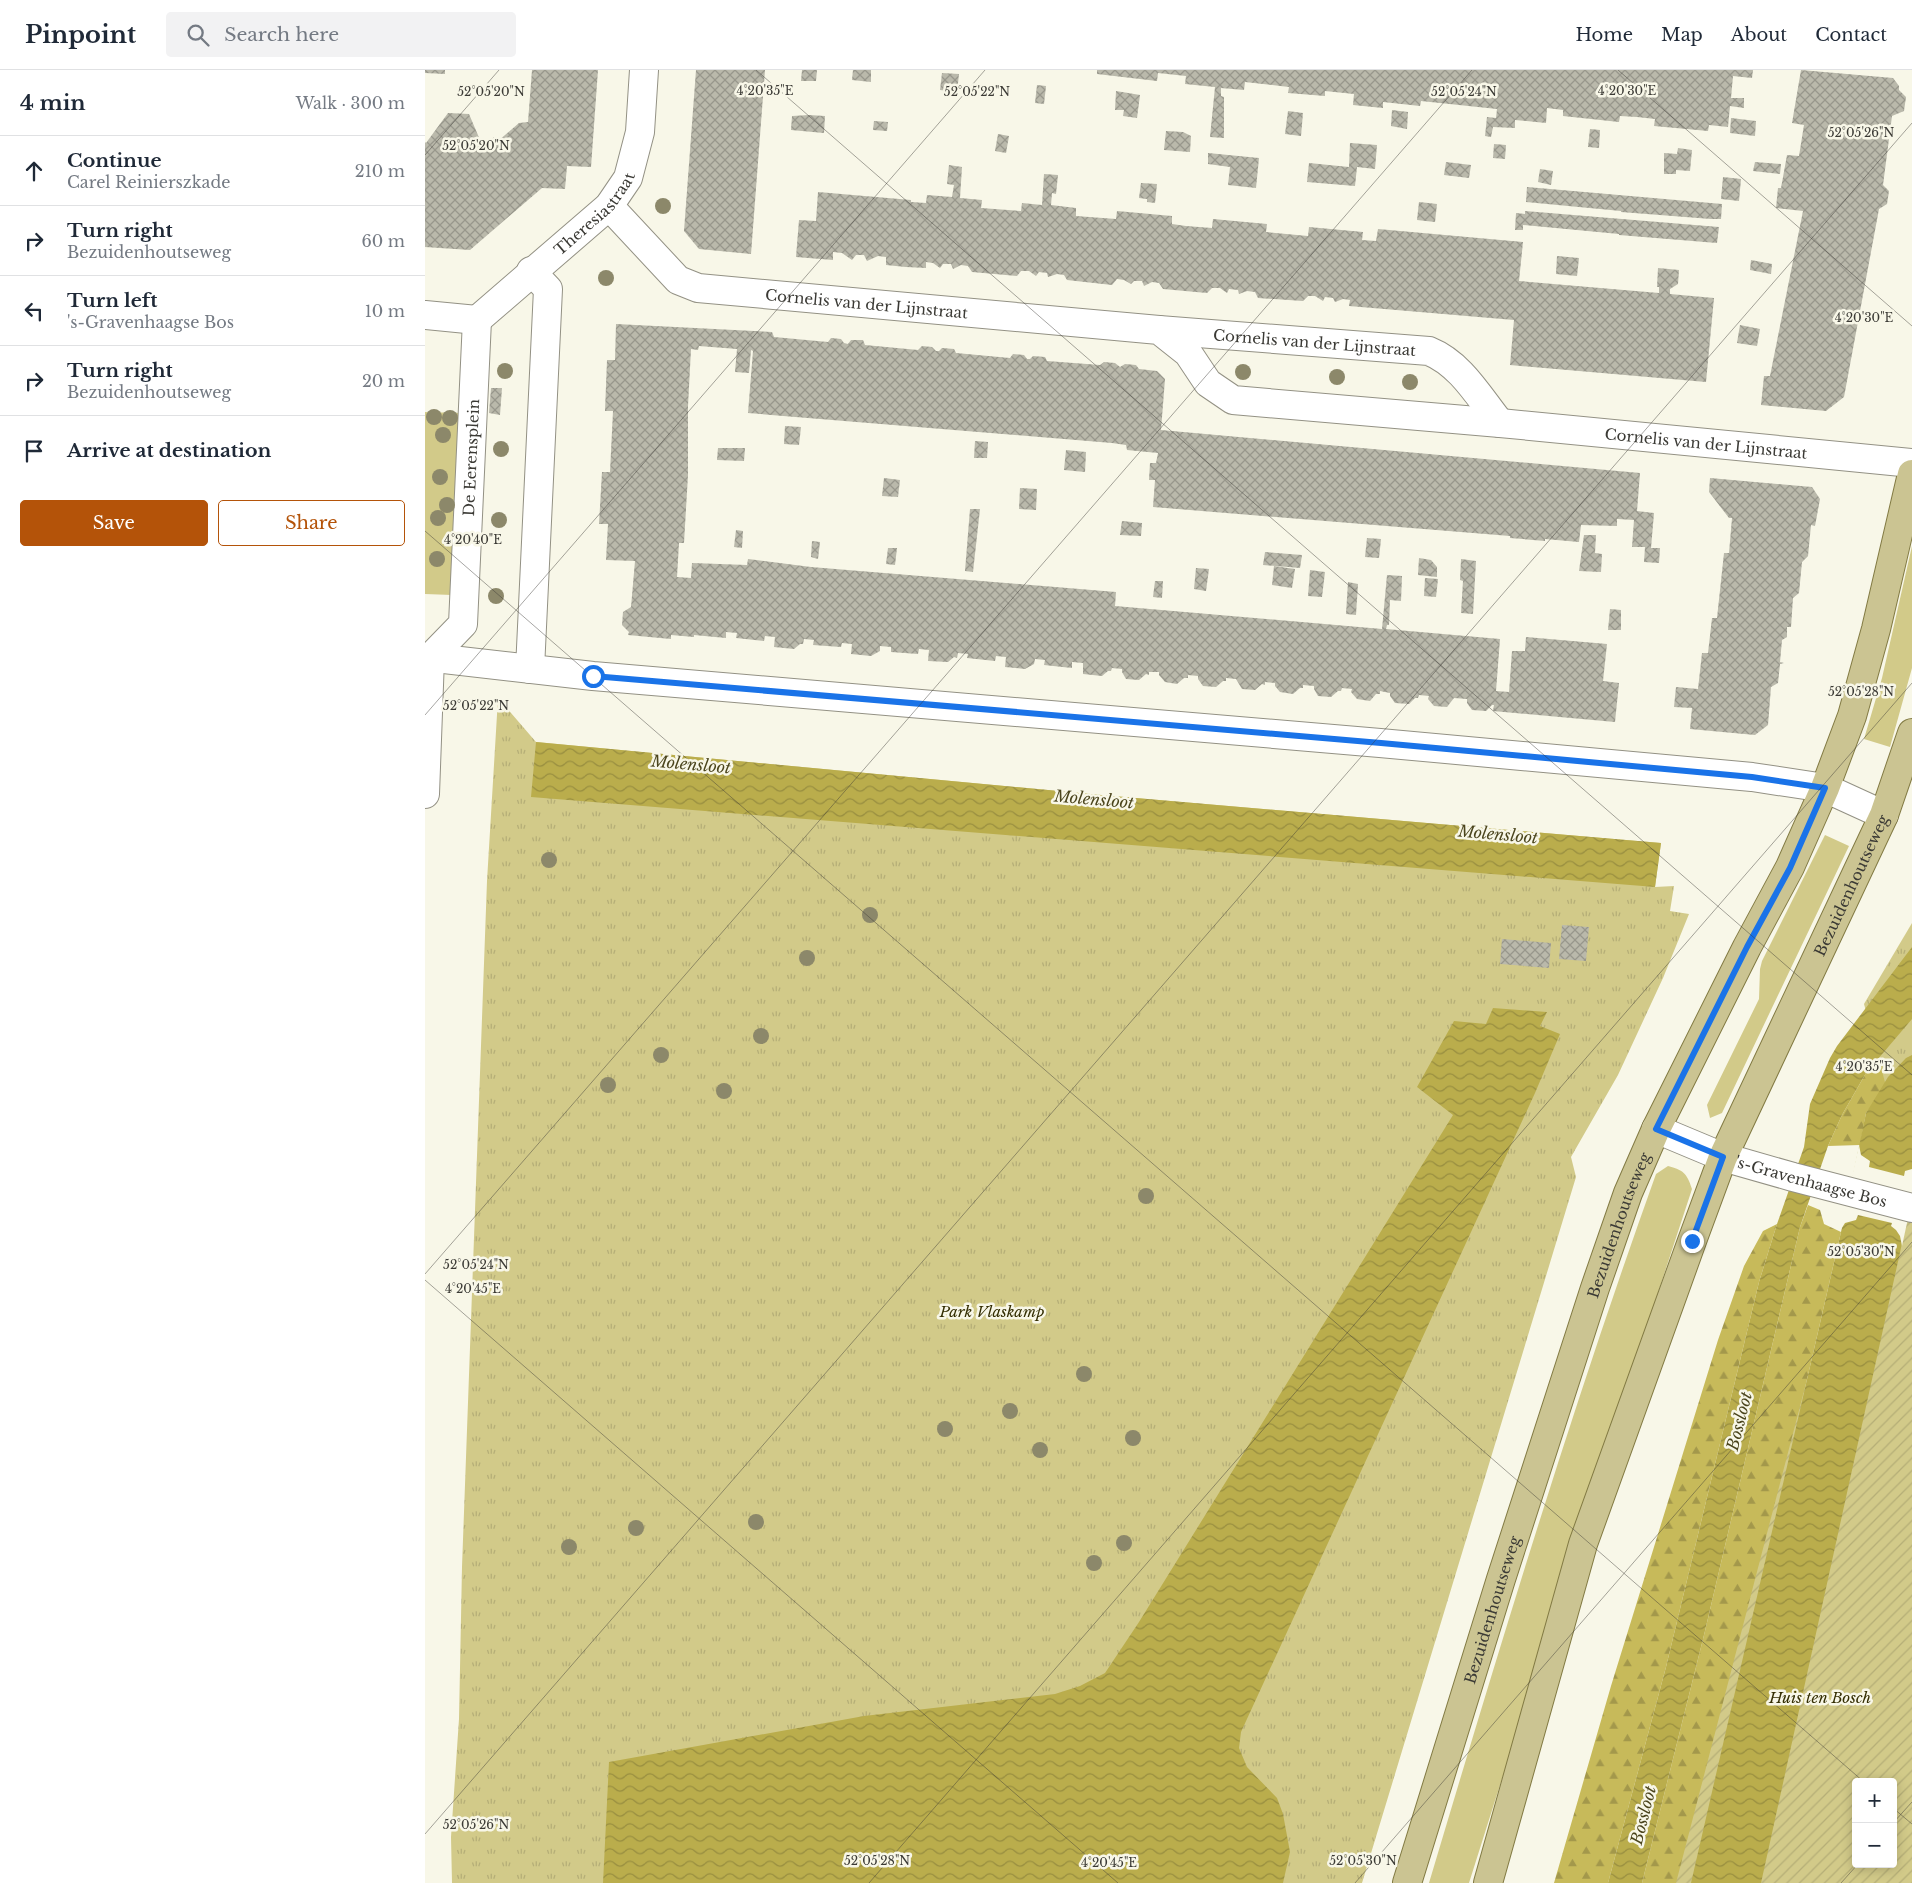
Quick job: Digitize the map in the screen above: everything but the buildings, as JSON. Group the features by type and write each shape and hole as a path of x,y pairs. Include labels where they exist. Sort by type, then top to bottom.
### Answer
{"main road":[{"name":"Bezuidenhoutseweg","path":"1407,1883 1501,1579 1595,1288 1628,1193 1656,1129 1747,947 1790,868 1825,788 1852,716 1876,630 1912,474"},
{"name":"Bezuidenhoutseweg","path":"1488,1883 1583,1544 1723,1157 1884,815 1912,733"}],"street":[{"name":"Theresiastraat","path":"477,320 609,206 628,178 640,132 644,70"},
{"name":"Cornelis van der Lijnstraat","path":"609,206 678,280 697,288 1159,330 1429,351 1442,356 1453,364 1500,423"},
{"path":"530,669 548,289 531,272"},
{"path":"425,315 477,320"},
{"name":"De Eerensplein","path":"427,656 463,624 477,320"},
{"name":"Cornelis van der Lijnstraat","path":"1159,330 1188,353 1208,383 1233,400 1500,423 1912,463"},
{"path":"425,794 427,656 603,677 1381,743 1752,777 1825,788 1884,815"},
{"name":"'s-Gravenhaagse Bos","path":"1656,1129 1723,1157 1911,1208"}],"green space":[{"path":"425,412 461,413 452,595 425,594"},
{"path":"1912,546 1912,668 1890,747 1864,739 1882,678"},
{"name":"Park Vlaskamp","path":"498,698 536,742 1101,795 1661,843 1655,887 1674,886 1670,911 1689,914 1663,978 1618,1075 1571,1157 1576,1177 1362,1883 452,1883 451,1837 459,1719 462,1567 487,881"},
{"path":"1825,835 1849,846 1722,1113 1710,1118 1707,1105 1759,999 1762,961"},
{"path":"1912,923 1912,1092 1886,1086 1864,1004"},
{"path":"1912,1019 1912,1055 1866,1113 1860,1145 1828,1146 1842,1115 1866,1073"},
{"name":"Huis ten Bosch","path":"1912,1092 1912,1883 1676,1883 1854,1199"},
{"path":"1668,1166 1684,1173 1692,1189 1593,1491 1469,1883 1429,1883 1510,1616 1595,1350 1656,1174"},
{"path":"1808,1205 1820,1210 1824,1224 1841,1232 1691,1883 1642,1883 1705,1631 1800,1227"},
{"path":"1777,1224 1759,1282 1666,1667 1608,1883 1554,1883 1611,1686 1718,1340 1744,1266 1763,1231"}],"water":[{"name":"Molensloot","path":"536,742 1101,795 1661,843 1655,887 531,797"},
{"name":"Bossloot","path":"1912,947 1912,1019 1866,1073 1842,1115 1828,1146 1800,1227 1705,1631 1642,1883 1608,1883 1666,1667 1759,1282 1804,1147 1810,1104 1837,1046"},
{"path":"1493,1008 1547,1012 1540,1026 1560,1034 1535,1093 1241,1732 1239,1748 1247,1767 1277,1798 1283,1814 1290,1852 1283,1883 603,1883 609,1762 864,1716 1055,1694 1080,1686 1105,1673 1139,1622 1453,1115 1417,1087 1454,1021 1486,1024"},
{"path":"1912,1055 1912,1198 1761,1883 1691,1883 1841,1232 1866,1113 1888,1077 1906,1058"}],"pier":[{"path":"1859,1145 1861,1155 1870,1161 1869,1167 1904,1176 1905,1171 1912,1169 1912,1200 1902,1246 1900,1236 1891,1226 1892,1223 1858,1215 1856,1220 1845,1223 1840,1231"}],"route":[{"path":"593,676 1381,743 1752,777 1825,788 1790,868 1747,947 1656,1129 1723,1157 1692,1241"}]}
